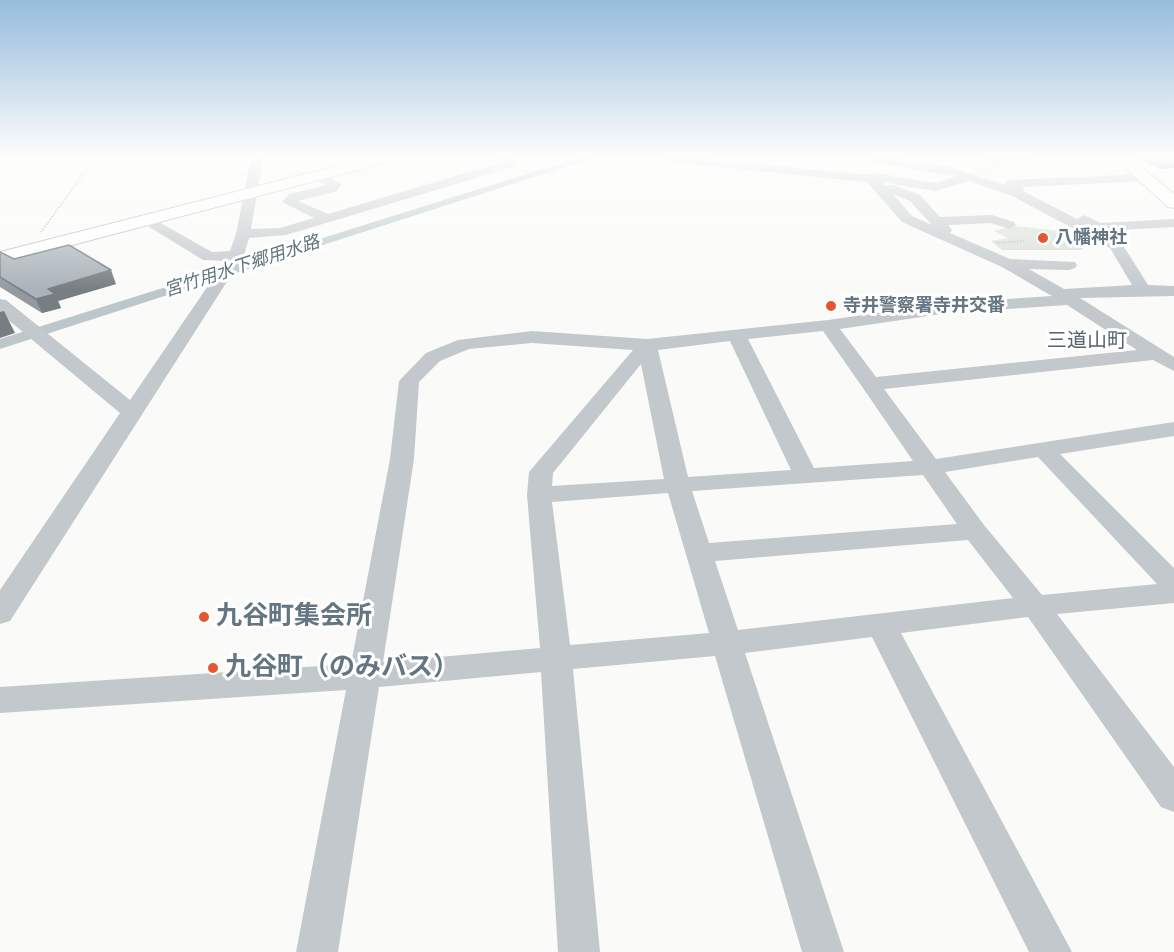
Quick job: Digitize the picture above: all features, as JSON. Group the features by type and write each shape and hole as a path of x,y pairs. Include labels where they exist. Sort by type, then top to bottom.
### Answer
{"main road":[{"path":"0,258 38,244 213,202"}],"street":[{"path":"0,613 228,268 243,234 248,202"},
{"path":"290,202 326,218"},
{"path":"243,234 281,232 379,202"},
{"path":"893,202 907,219 1008,264 1066,297 1174,365"},
{"path":"919,202 954,240"},
{"path":"1035,202 1116,245 1143,290"},
{"path":"1049,202 1099,227 1174,223"},
{"path":"936,221 992,219 1009,225"},
{"path":"145,220 228,268"},
{"path":"1008,264 1069,265"},
{"path":"317,952 402,459 409,381 434,357 465,344 494,339 552,337 646,345 828,326 948,308 1143,290 1174,291"},
{"path":"0,304 34,334 134,413"},
{"path":"828,326 975,531 1035,606 1174,795"},
{"path":"736,336 806,475"},
{"path":"579,952 556,659 539,495 541,472 646,345"},
{"path":"646,345 678,486 729,643 823,952"},
{"path":"870,384 1156,354"},
{"path":"539,495 930,467 1174,429"},
{"path":"1044,450 1174,585"},
{"path":"698,553 975,531"},
{"path":"0,700 364,676 556,659 729,643 1035,606 1174,593"},
{"path":"880,624 1051,952"}],"path":[{"path":"38,244 66,202"}],"shaded area":[{"path":"1015,226 1059,231 1081,237 1083,250 1002,250 991,241 1008,238 994,231"}],"building":[{"path":"69,245 111,270 48,289 55,294 36,299 0,277 0,252 14,259"}],"waterway":[{"name":"宮竹用水下郷用水路","path":"0,344 448,202"}],"place":[{"name":"八幡神社","path":"1043,238"},
{"name":"寺井警察署寺井交番","path":"831,306"},
{"name":"九谷町集会所","path":"204,617"},
{"name":"九谷町（のみバス）","path":"213,668"}],"district":[{"name":"三道山町","path":"1087,342"}]}
